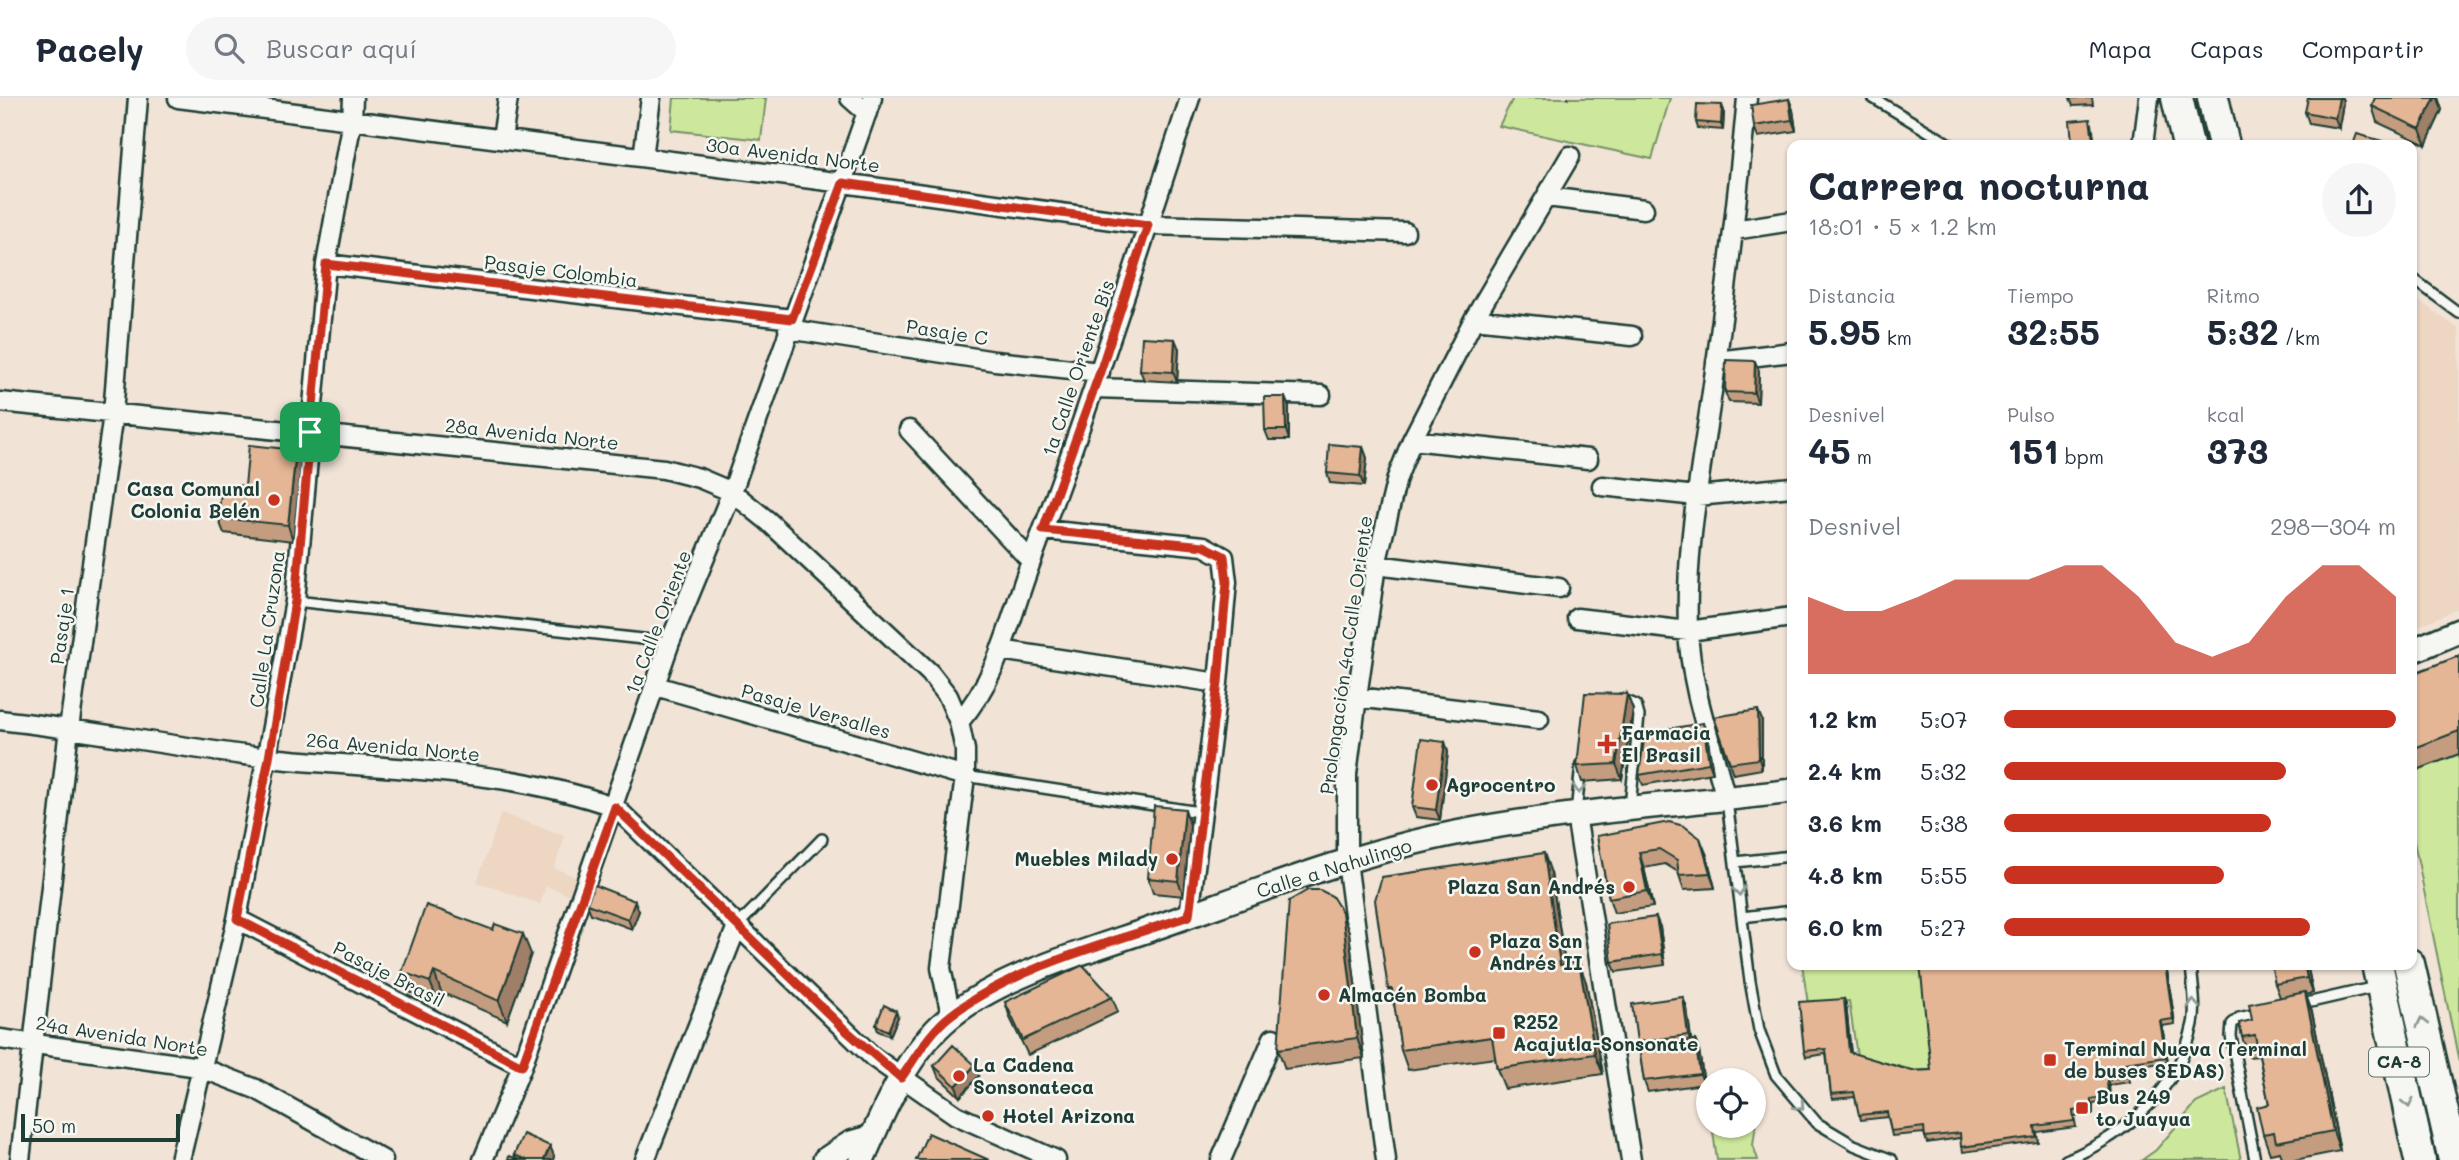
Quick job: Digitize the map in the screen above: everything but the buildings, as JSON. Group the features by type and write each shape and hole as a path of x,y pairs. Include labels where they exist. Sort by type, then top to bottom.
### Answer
{"highway":[{"path":"2177,98 2187,140"},
{"path":"2213,98 2223,140"},
{"name":"CA-8","path":"2410,970 2454,1160"},
{"name":"CA-8","path":"2379,975 2420,1160"}],"street":[{"name":"Pasaje 1","path":"20,1160 69,727 113,414 138,98"},
{"name":"30a Avenida Norte","path":"178,98 1148,225 1405,232"},
{"name":"Calle La Cruzona","path":"180,1160 199,1067 237,919 269,758 295,601 326,264 352,120 353,98"},
{"path":"502,139 508,98"},
{"path":"643,158 651,98"},
{"path":"850,98 870,105"},
{"name":"1a Calle Oriente Bis","path":"960,722 980,698 1000,650 1097,380 1190,98"},
{"path":"1726,799 1695,676 1688,631 1697,496 1734,230 1747,98"},
{"path":"2144,140 2149,98"},
{"name":"1a Calle Oriente","path":"483,1160 522,1066 615,807 670,642 732,492 870,105"},
{"name":"Prolongación 4a Calle Oriente","path":"1386,1160 1347,861 1347,774 1376,565 1386,513 1412,440 1474,319 1570,156"},
{"path":"1547,197 1644,209"},
{"path":"1734,230 1787,223"},
{"name":"Pasaje Colombia","path":"326,264 790,324"},
{"path":"1474,319 1632,336"},
{"name":"Pasaje C","path":"790,324 1097,380 1321,395"},
{"path":"1716,361 1787,353"},
{"name":"28a Avenida Norte","path":"0,402 664,469 699,478 732,492 768,521 930,673 948,696 960,722 965,750 965,776 941,968 951,1015"},
{"path":"909,430 1031,561"},
{"path":"1412,440 1588,459"},
{"path":"1602,486 1697,496 1787,487"},
{"path":"1043,530 1204,546 1224,556 1227,582 1218,683 1199,812 1189,916"},
{"path":"1376,565 1559,588"},
{"path":"1577,618 1688,631 1787,618"},
{"path":"2417,649 2459,631"},
{"path":"1000,650 1218,683"},
{"name":"Pasaje Versalles","path":"656,686 965,776"},
{"path":"1357,697 1539,719"},
{"name":"26a Avenida Norte","path":"0,720 69,727 269,758 455,771 579,795 615,807 873,1057 956,1115 1056,1160"},
{"name":"Calle a Nahulingo","path":"862,1160 901,1078 933,1033 951,1015 1003,985 1049,965 1347,861 1456,833 1630,808 1787,791"},
{"path":"1576,815 1631,1160"},
{"name":"Pasaje Brasil","path":"237,919 522,1066"},
{"path":"646,1160 737,926"},
{"path":"1221,1160 1273,1038"},
{"name":"24a Avenida Norte","path":"0,1039 32,1041 199,1067 256,1089 383,1160"},
{"path":"825,1160 851,1143 873,1137"}],"lane":[{"path":"1873,98 1943,140"},
{"path":"2417,282 2459,313"},
{"path":"295,601 670,642"},
{"path":"1615,699 1636,705 1639,716 1630,808"},
{"path":"1576,815 1583,750"},
{"path":"965,776 1199,812"},
{"path":"1726,799 1759,1030 1776,1075 1817,1124 1854,1145 1892,1160"},
{"path":"737,926 822,839"},
{"path":"1735,862 1787,857"},
{"path":"1742,917 1787,912"},
{"path":"2066,1160 2127,1125 2156,1100 2178,1070 2194,1022 2191,970"},
{"path":"2292,1006 2379,975"},
{"path":"2255,1160 2231,1036 2232,1024 2239,1018 2265,1012"}],"shaded area":[{"path":"2417,300 2459,329 2459,608 2417,627"},
{"path":"501,813 565,836 554,868 576,877 570,895 546,886 540,904 477,882"}],"green space":[{"path":"674,98 766,98 761,140 671,130"},
{"path":"1513,98 1670,98 1652,159 1499,126"},
{"path":"2459,754 2459,1062 2417,856 2417,770"},
{"path":"1803,970 1923,970 1933,1075 1857,1056 1849,1001 1808,1004"},
{"path":"2226,1089 2241,1160 2142,1160 2156,1150 2196,1103"},
{"path":"1714,1138 1754,1138 1753,1145 1758,1160 1717,1160"}],"place":[{"name":"Casa Comunal Colonia Belén","path":"274,500"},
{"name":"Farmacia El Brasil","path":"1607,744"},
{"name":"Agrocentro","path":"1432,785"},
{"name":"Muebles Milady","path":"1172,859"},
{"name":"Plaza San Andrés","path":"1629,887"},
{"name":"Plaza San Andrés II","path":"1475,952"},
{"name":"Almacén Bomba","path":"1324,995"},
{"name":"R252 Acajutla-Sonsonate","path":"1499,1033"},
{"name":"Terminal Nueva (Terminal de buses SEDAS)","path":"2050,1060"},
{"name":"La Cadena Sonsonateca","path":"959,1076"},
{"name":"Bus 249 to Juayua","path":"2082,1108"},
{"name":"Hotel Arizona","path":"988,1116"}],"route":[{"path":"843,183 1148,225 1100,372 1043,530 1204,546 1224,556 1227,582 1218,683 1199,812 1189,916 1061,960 1003,985 951,1015 933,1033 901,1078 873,1057 615,807 522,1066 237,919 269,758 295,601 310,432 326,264 792,319 843,183"}]}
